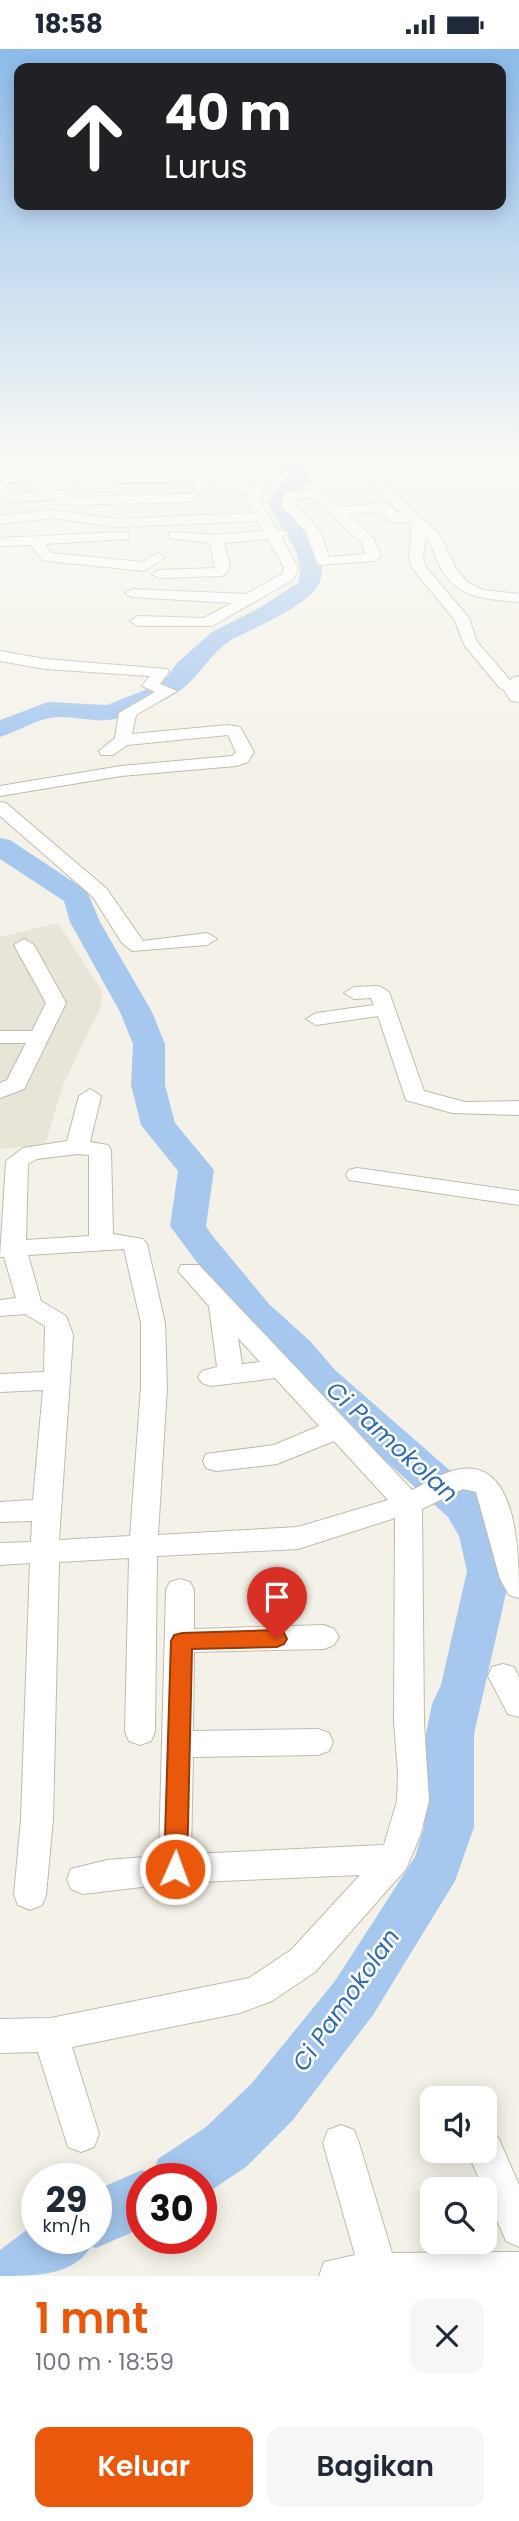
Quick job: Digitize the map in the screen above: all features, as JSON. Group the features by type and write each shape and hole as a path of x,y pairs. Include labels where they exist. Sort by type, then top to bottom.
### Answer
{"street":[{"path":"159,574 209,575 221,571 222,563"},
{"path":"138,621 203,624 281,584 291,572 287,563"},
{"path":"418,563 461,618 470,643 505,684 518,689"},
{"path":"446,563 462,585 480,594 519,598"},
{"path":"132,593 251,600"},
{"path":"0,656 45,664 161,672 150,686 169,691 125,717 123,740"},
{"path":"0,791 121,771 236,761 242,758 245,752 234,731 228,730 123,740 107,751"},
{"path":"0,807 100,893 129,939 139,947 207,939"},
{"path":"0,1091 16,1084 56,1003 55,996 24,946"},
{"path":"354,993 379,992 414,1095 427,1101 465,1108 519,1108"},
{"path":"316,1019 386,1009"},
{"path":"0,1037 41,1037"},
{"path":"77,1147 90,1096"},
{"path":"30,1895 37,1819 46,1510 60,1335 57,1322 31,1305 7,1249 17,1161 30,1153 77,1147 100,1150 113,1242"},
{"path":"358,1175 519,1198"},
{"path":"7,1249 113,1242 135,1244 153,1323 154,1387 144,1548 140,1732"},
{"path":"190,1271 221,1307 340,1428 418,1499"},
{"path":"0,1308 31,1305"},
{"path":"221,1307 221,1376 280,1368"},
{"path":"0,1383 57,1380"},
{"path":"215,1461 277,1454 340,1428"},
{"path":"0,1554 298,1538 418,1499 459,1479 475,1478 486,1485 494,1499 514,1579 519,1587"},
{"path":"0,2036 51,2035 240,1997 260,1990 303,1961 394,1859 404,1836 413,1801 414,1773 409,1723 411,1613 418,1499"},
{"path":"0,1512 46,1510"},
{"path":"175,1869 182,1641 180,1590"},
{"path":"182,1641 324,1637"},
{"path":"503,1676 519,1705"},
{"path":"179,1744 318,1742"},
{"path":"83,1879 107,1874 175,1869 394,1859"},
{"path":"51,2035 81,2134"},
{"path":"341,2143 379,2272"},
{"path":"491,2163 519,2228"},
{"path":"338,2276 379,2272 519,2271"}],"shaded area":[{"path":"58,923 102,991 101,1006 63,1085 45,1145 0,1149 0,937"}],"waterway":[{"name":"Ci Pamokolan","path":"0,729 48,710 93,714 112,712 154,695 176,682 186,668 220,637 269,612 308,586 311,575 309,563"},
{"name":"Ci Pamokolan","path":"0,846 77,897 85,922 136,1012 149,1044 148,1085 158,1125 196,1170 188,1226 198,1242 255,1313 297,1351 321,1380 463,1506 480,1535 489,1571 464,1685 455,1704 450,1734 449,1827 437,1865 354,1998 272,2102 226,2147 202,2163"},
{"name":"Ci Pamokolan","path":"112,2212 126,2206"},
{"name":"Ci Pamokolan","path":"16,2276 40,2254"}],"route":[{"path":"175,1869 182,1641 277,1639"}]}
